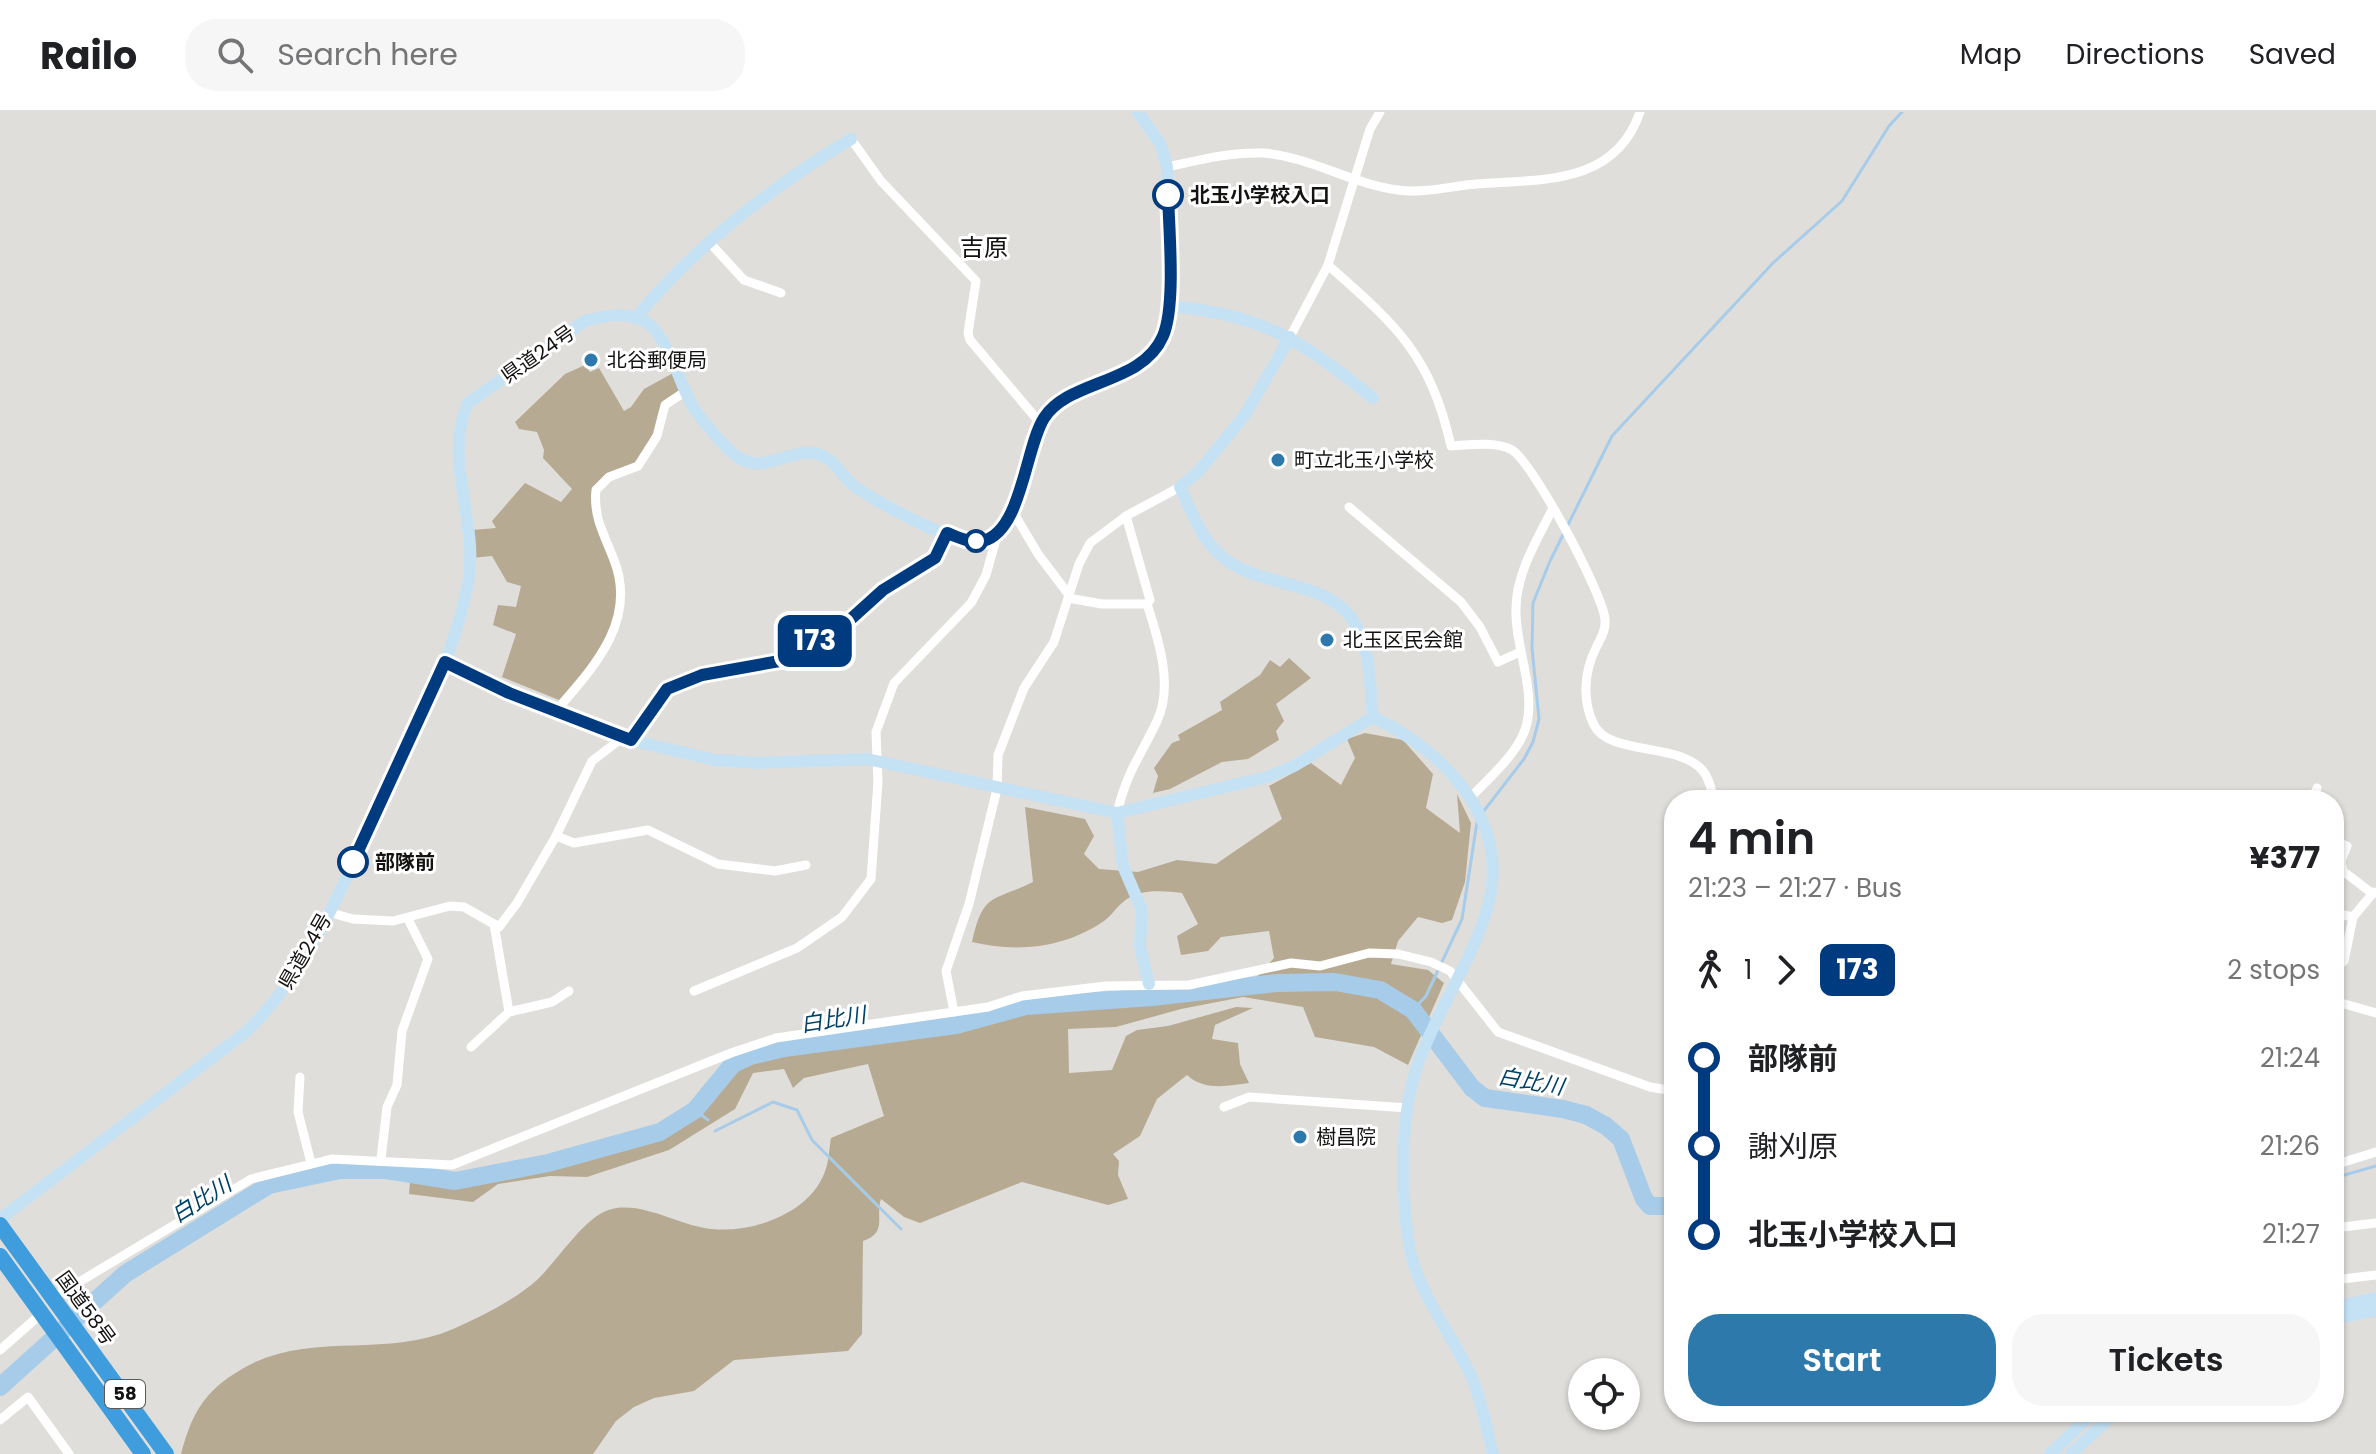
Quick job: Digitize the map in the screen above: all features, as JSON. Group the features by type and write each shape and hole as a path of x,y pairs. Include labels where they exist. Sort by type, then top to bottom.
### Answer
{"highway":[{"name":"国道58号","path":"0,1225 166,1454"},
{"name":"国道58号","path":"0,1256 143,1454"}],"street":[{"path":"694,991 797,948 842,917 871,879 878,782 876,732 894,683 971,603 986,575 998,532 1012,510 1041,424 1062,401 1124,373 1151,352 1167,326 1167,167 1161,145 1138,112"},
{"path":"954,1012 946,971 969,904 997,789 998,755 1024,688 1054,642 1068,596 1090,543 1126,516 1180,487 1199,471 1245,415 1300,325 1328,265 1370,129 1380,112"},
{"path":"1167,167 1227,154 1266,153 1399,191 1568,177 1599,166 1617,153 1640,112"},
{"path":"998,532 984,541 972,541 947,533 855,487 819,454 807,452 761,465 748,463 735,454 695,410 656,331 636,318 663,284 710,243 800,170 851,139 881,181 976,281 968,333 970,340 1041,424"},
{"path":"710,243 744,280 781,293"},
{"path":"1328,265 1411,344 1434,385 1451,446 1494,446 1515,452 1529,468 1591,574 1605,618 1605,630 1586,671 1587,698 1594,726 1605,738 1694,763 1709,781 1711,790"},
{"path":"1169,306 1228,314 1290,337 1373,398"},
{"name":"県道24号","path":"0,1219 246,1032 288,984 328,912 445,662 469,582 470,526 459,439 461,418 468,403 585,321 607,315 636,318"},
{"path":"556,711 584,678 620,619 619,580 597,517 596,490 609,477 638,466 657,436 665,405 686,391"},
{"path":"1180,487 1198,526 1222,557 1261,578 1325,596 1347,611 1361,636 1373,717"},
{"path":"1349,507 1461,602 1480,627 1498,662 1520,652"},
{"path":"1012,510 1068,596 1102,604 1147,604"},
{"path":"1473,800 1519,742 1526,724 1527,702 1520,652 1517,592 1528,558 1552,510"},
{"path":"1126,516 1150,600 1147,604 1163,651 1159,718 1132,762 1117,813 1123,866 1142,910 1140,946 1149,984"},
{"path":"328,912 353,919 408,919 450,906 464,907 499,927 517,903 556,836 592,761 626,739 667,689 702,675 791,659 852,618 883,590 935,558 947,533"},
{"path":"445,662 626,739 715,760 758,763 867,759 1117,813 1267,777 1294,766 1373,717"},
{"path":"1373,717 1425,746 1473,800 1484,824 1492,859 1490,895 1485,915 1453,975 1438,1022 1415,1073 1408,1108 1404,1190 1414,1265 1473,1381 1493,1454"},
{"path":"556,836 574,843 648,830 718,864 775,871 806,865"},
{"path":"2344,872 2374,892 2353,917 2344,961"},
{"path":"2344,915 2353,917"},
{"path":"381,1159 387,1107 397,1085 402,1031 428,959 408,919"},
{"path":"494,924 509,1012"},
{"path":"58,1302 251,1179 311,1163 381,1159 452,1165 731,1053 776,1038 988,1007 1022,996 1149,984 1189,985 1291,963 1320,966 1369,953 1398,954 1431,962 1453,975 1498,1032 1664,1089"},
{"path":"471,1047 509,1012 552,1002 569,991"},
{"path":"2344,1004 2376,1013"},
{"path":"300,1077 298,1112 311,1163"},
{"path":"1224,1107 1249,1097 1408,1108"},
{"path":"2344,1162 2376,1152"},
{"path":"2344,1227 2376,1223"},
{"path":"2344,1279 2376,1275"},
{"path":"2344,1305 2376,1298"},
{"path":"2344,1317 2376,1310"},
{"path":"0,1350 44,1316"},
{"path":"0,1420 28,1397 69,1454"},
{"path":"2050,1454 2084,1422"},
{"path":"2071,1454 2105,1422"}],"shaded area":[{"path":"585,365 590,372 599,368 624,411 631,407 644,389 675,372 686,392 667,403 656,436 641,461 612,477 595,493 617,573 618,605 605,641 559,700 502,677 516,634 493,625 498,605 516,607 521,586 507,582 492,556 471,558 472,530 496,528 492,521 525,483 561,502 572,489 543,458 544,450 537,432 519,429 515,422 565,374"},
{"path":"1289,658 1311,678 1276,704 1284,721 1276,731 1279,740 1248,759 1222,762 1170,789 1153,793 1158,776 1154,768 1172,743 1180,740 1178,735 1222,710 1220,702 1260,675 1270,660 1280,667"},
{"path":"1365,733 1403,740 1433,774 1426,808 1460,833 1457,794 1471,823 1465,882 1452,920 1442,923 1418,917 1398,941 1391,964 1428,970 1444,983 1408,1065 1374,1047 1315,1037 1303,1007 1243,997 1181,1009 1116,1027 1068,1029 1069,1073 1112,1070 1126,1036 1137,1030 1168,1026 1236,1007 1253,1008 1215,1025 1212,1039 1238,1043 1240,1064 1249,1083 1209,1085 1187,1075 1157,1099 1140,1136 1113,1154 1119,1161 1118,1175 1128,1199 1108,1205 1022,1182 920,1223 904,1217 881,1199 878,1229 863,1241 862,1334 848,1351 734,1360 694,1391 654,1398 634,1407 616,1421 593,1454 181,1454 201,1404 218,1386 242,1369 267,1357 293,1351 400,1342 427,1338 453,1329 497,1308 528,1288 584,1227 600,1214 613,1209 641,1209 712,1229 744,1228 777,1218 805,1200 816,1188 826,1170 831,1138 884,1116 868,1064 804,1078 793,1088 784,1069 753,1073 735,1109 669,1150 587,1177 550,1176 498,1184 473,1202 409,1194 410,1182 484,1184 555,1169 676,1132 700,1115 733,1061 756,1050 797,1041 939,1022 1036,1001 1212,988 1255,979 1274,958 1269,931 1221,937 1208,951 1181,955 1177,936 1198,924 1182,893 1135,895 1089,930 1040,946 1006,947 972,942 985,906 1033,882 1025,807 1085,819 1094,836 1084,854 1099,869 1138,872 1177,860 1216,864 1282,819 1269,786 1311,763 1341,785 1355,758 1347,739"}],"waterway":[{"path":"1483,812 1524,759 1533,742 1539,719 1532,648 1533,603 1550,561 1612,436 1773,263 1842,201 1889,126 1902,112"},
{"path":"1413,1010 1426,996 1462,919 1477,822"},
{"name":"白比川","path":"0,1387 125,1274 269,1185 340,1170 386,1170 455,1181 548,1163 660,1132 695,1110 733,1064 750,1056 784,1048 956,1025 1026,1006 1152,997 1277,983 1335,982 1380,990 1413,1010 1472,1088 1485,1098 1563,1109 1586,1115 1606,1126 1621,1139 1644,1199 1650,1206 1664,1206"},
{"path":"715,1131 773,1102 797,1110 812,1140 901,1229"},
{"path":"695,1110 708,1120"},
{"name":"白比川","path":"2344,1175 2376,1166"}],"bus line":[{"name":"173","path":"353,862 445,662 509,693 631,740 667,689 702,675 791,659 852,618 883,590 935,558 947,533 972,541 984,541 998,532 1012,510 1047,414 1062,401 1124,373 1162,339 1169,306 1168,195"}],"place":[{"name":"北玉小学校入口","path":"1168,195"},
{"name":"北谷郵便局","path":"591,360"},
{"name":"町立北玉小学校","path":"1278,460"},
{"name":"北玉区民会館","path":"1327,640"},
{"name":"部隊前","path":"353,862"},
{"name":"樹昌院","path":"1300,1137"}],"district":[{"name":"吉原","path":"984,248"}]}
